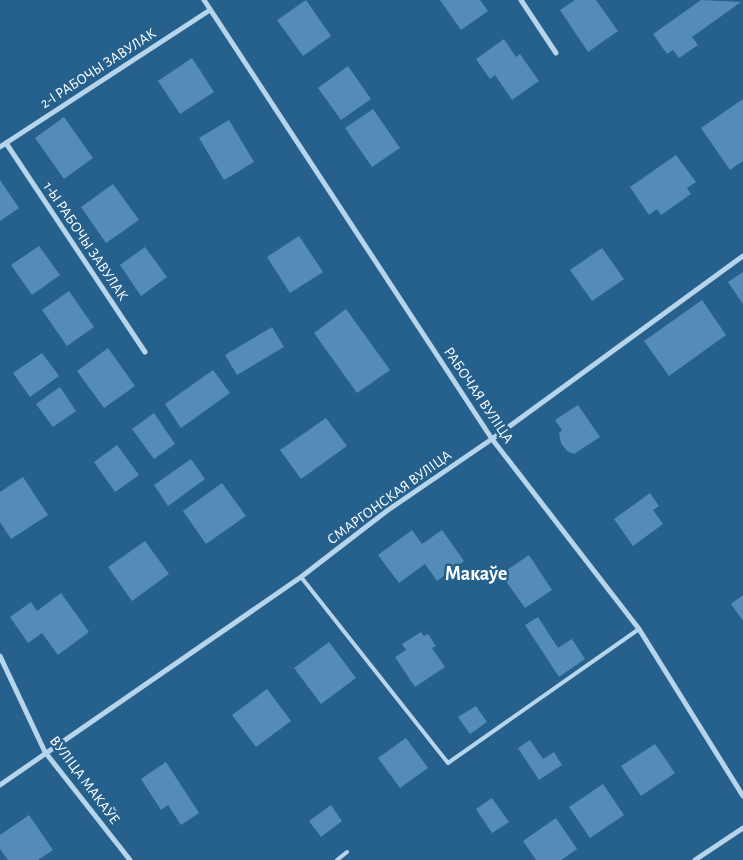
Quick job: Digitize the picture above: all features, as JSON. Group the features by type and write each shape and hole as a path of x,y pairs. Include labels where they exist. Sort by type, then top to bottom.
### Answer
{"street":[{"name":"РАБОЧАЯ ВУЛІЦА","path":"204,0 492,439 639,629 743,796"},
{"path":"522,0 556,53"},
{"name":"2-І РАБОЧЫ ЗАВУЛАК","path":"0,147 210,10"},
{"name":"1-Ы РАБОЧЫ ЗАВУЛАК","path":"6,143 145,352"},
{"name":"СМАРГОНСКАЯ ВУЛІЦА","path":"0,785 45,752 301,577 388,510 492,439 743,256"},
{"name":"ВУЛІЦА МАКАЎЕ","path":"0,656 45,752 130,860"},
{"path":"695,860 743,828"}],"lane":[{"path":"301,577 448,763 639,629"},
{"path":"337,860 347,852"}],"building":[{"path":"306,0 331,36 303,56 277,20"},
{"path":"440,0 480,0 488,11 461,30"},
{"path":"575,0 596,0 618,31 588,52 560,10"},
{"path":"701,0 741,2 692,37 698,45 679,58 673,50 667,54 653,34"},
{"path":"504,39 516,57 520,54 539,81 512,100 495,75 490,79 476,59"},
{"path":"192,58 214,92 180,114 158,81"},
{"path":"348,66 371,99 341,120 318,88"},
{"path":"743,99 743,161 730,170 701,128"},
{"path":"373,109 400,148 372,167 345,128"},
{"path":"64,117 93,158 64,179 35,138"},
{"path":"229,120 254,162 224,180 199,138"},
{"path":"676,155 696,182 687,188 691,194 661,215 657,209 649,215 630,187"},
{"path":"0,180 19,208 0,221"},
{"path":"113,184 139,220 106,243 81,207"},
{"path":"299,236 323,272 290,293 267,257"},
{"path":"39,246 60,275 32,295 11,265"},
{"path":"145,247 167,277 141,296 120,265"},
{"path":"602,248 624,279 592,301 570,270"},
{"path":"743,272 743,304 728,282"},
{"path":"69,291 94,327 67,346 42,310"},
{"path":"702,300 726,335 669,376 644,341"},
{"path":"346,309 390,370 357,393 314,333"},
{"path":"272,327 284,347 237,375 225,355"},
{"path":"108,348 135,386 104,408 77,371"},
{"path":"42,353 59,376 30,397 13,373"},
{"path":"213,370 230,393 181,428 165,404"},
{"path":"60,387 76,411 53,427 36,404"},
{"path":"578,405 600,437 574,454 567,451 561,443 559,433 562,430 555,420"},
{"path":"154,413 175,444 154,459 132,429"},
{"path":"326,418 347,446 301,479 280,450"},
{"path":"117,445 139,475 115,492 94,462"},
{"path":"191,459 205,479 168,506 154,485"},
{"path":"23,477 48,515 11,539 0,522 0,492"},
{"path":"222,483 246,516 206,544 183,511"},
{"path":"650,493 659,506 653,510 663,524 633,546 614,519"},
{"path":"412,530 422,544 442,530 464,561 437,581 425,564 399,583 378,555"},
{"path":"145,541 169,574 132,601 108,567"},
{"path":"529,555 552,590 525,608 501,574"},
{"path":"61,593 89,632 58,655 42,633 28,643 10,617 31,602 37,611"},
{"path":"743,595 743,621 731,604"},
{"path":"538,617 558,648 572,639 585,659 559,677 525,625"},
{"path":"421,632 424,636 428,634 436,646 432,648 445,667 415,687 395,657 406,650 402,644"},
{"path":"329,642 356,678 321,704 294,668"},
{"path":"267,689 291,721 256,747 232,715"},
{"path":"476,706 487,722 470,734 458,717"},
{"path":"406,738 428,768 400,788 378,758"},
{"path":"530,740 543,759 554,752 562,765 539,780 518,748"},
{"path":"655,744 675,773 641,796 621,766"},
{"path":"166,762 199,813 181,825 168,805 161,810 141,779"},
{"path":"603,784 624,815 590,838 569,807"},
{"path":"492,798 509,822 492,833 476,809"},
{"path":"331,805 342,821 321,837 309,821"},
{"path":"29,815 53,850 38,860 8,860 0,849 0,835"},
{"path":"556,818 577,849 561,860 536,860 523,841"}],"district":[{"name":"Макаўе","path":"476,573"}]}
